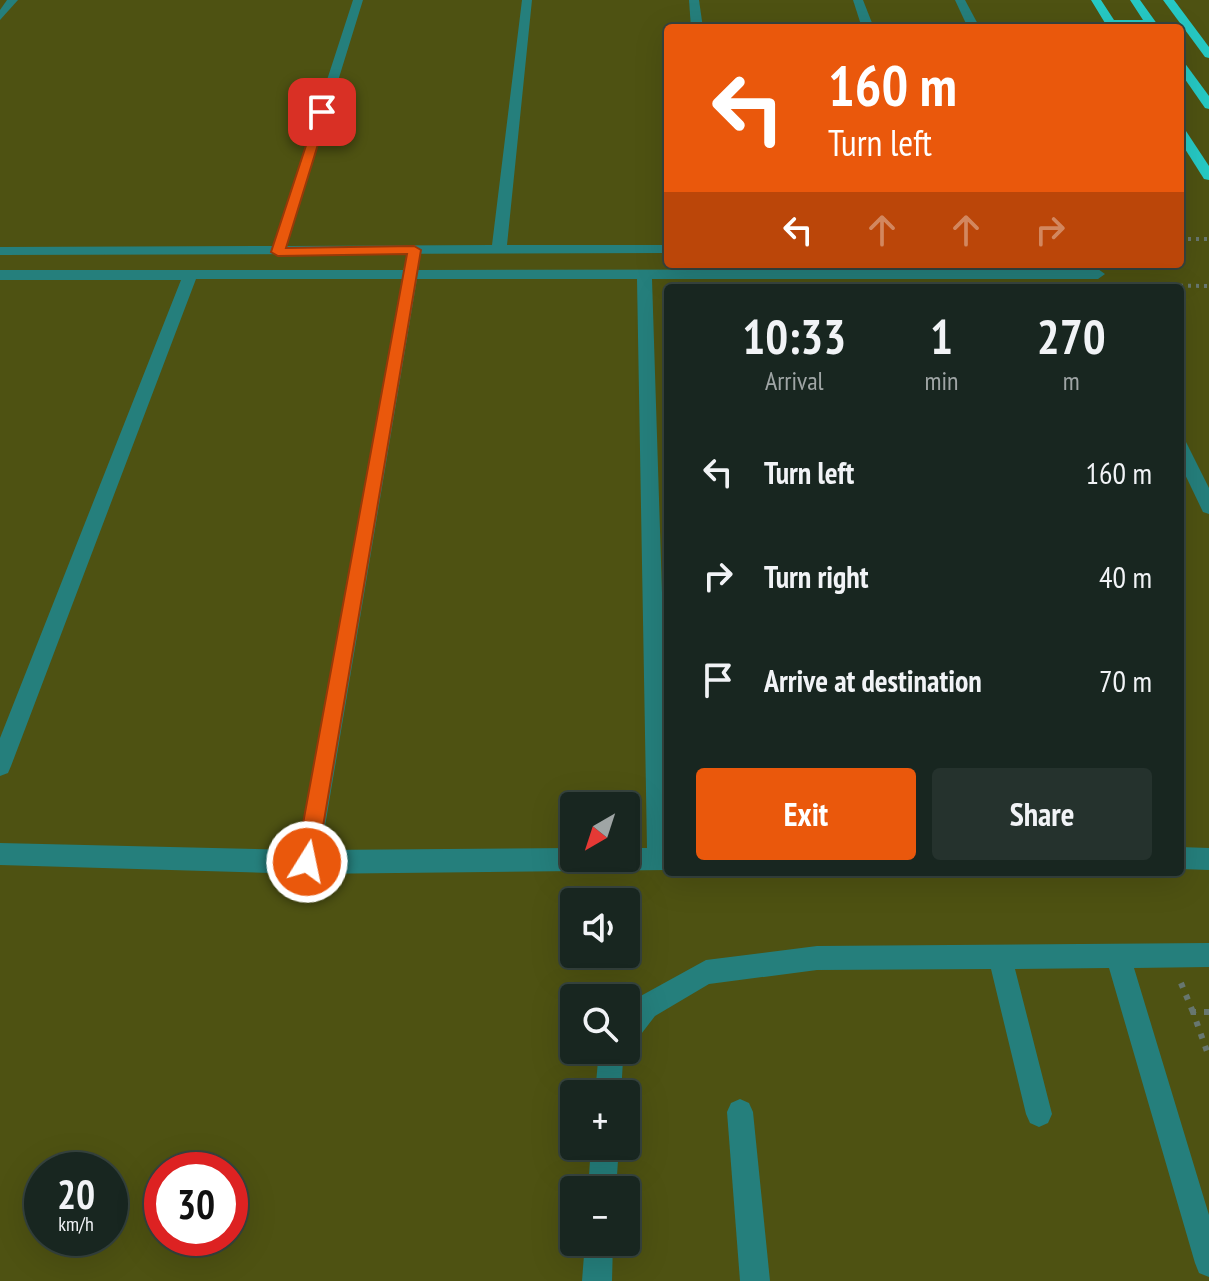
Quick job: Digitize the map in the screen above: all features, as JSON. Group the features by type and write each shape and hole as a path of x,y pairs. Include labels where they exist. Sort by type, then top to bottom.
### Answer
{"main road":[{"path":"1096,0 1112,24"},
{"path":"1135,0 1151,24"},
{"path":"1168,0 1209,55"},
{"path":"1184,70 1209,105"},
{"path":"1184,137 1209,176"}],"street":[{"path":"0,17 13,0"},
{"path":"278,252 358,0"},
{"path":"499,249 527,0"},
{"path":"694,0 697,24"},
{"path":"858,0 867,24"},
{"path":"960,0 972,24"},
{"path":"0,251 664,249"},
{"path":"307,862 414,250"},
{"path":"0,766 191,274"},
{"path":"0,854 307,862 664,859 644,274"},
{"path":"0,275 644,274 865,281 1099,278"},
{"path":"1184,454 1209,507"},
{"path":"1184,858 1209,859"},
{"path":"640,1015 646,1007 706,972 817,958 1209,955"},
{"path":"1118,956 1209,1263"},
{"path":"1000,957 1039,1114"},
{"path":"740,1112 755,1281"},
{"path":"597,1281 598,1256"}],"path":[{"path":"1184,239 1209,239"},
{"path":"1099,278 1182,284"},
{"path":"1184,284 1209,286"},
{"path":"1209,1012 1193,1012 1209,1057"}],"green space":[{"path":"0,0 1209,0 1209,1281 0,1281"}],"route":[{"path":"307,862 414,250 278,252 322,112"}]}
